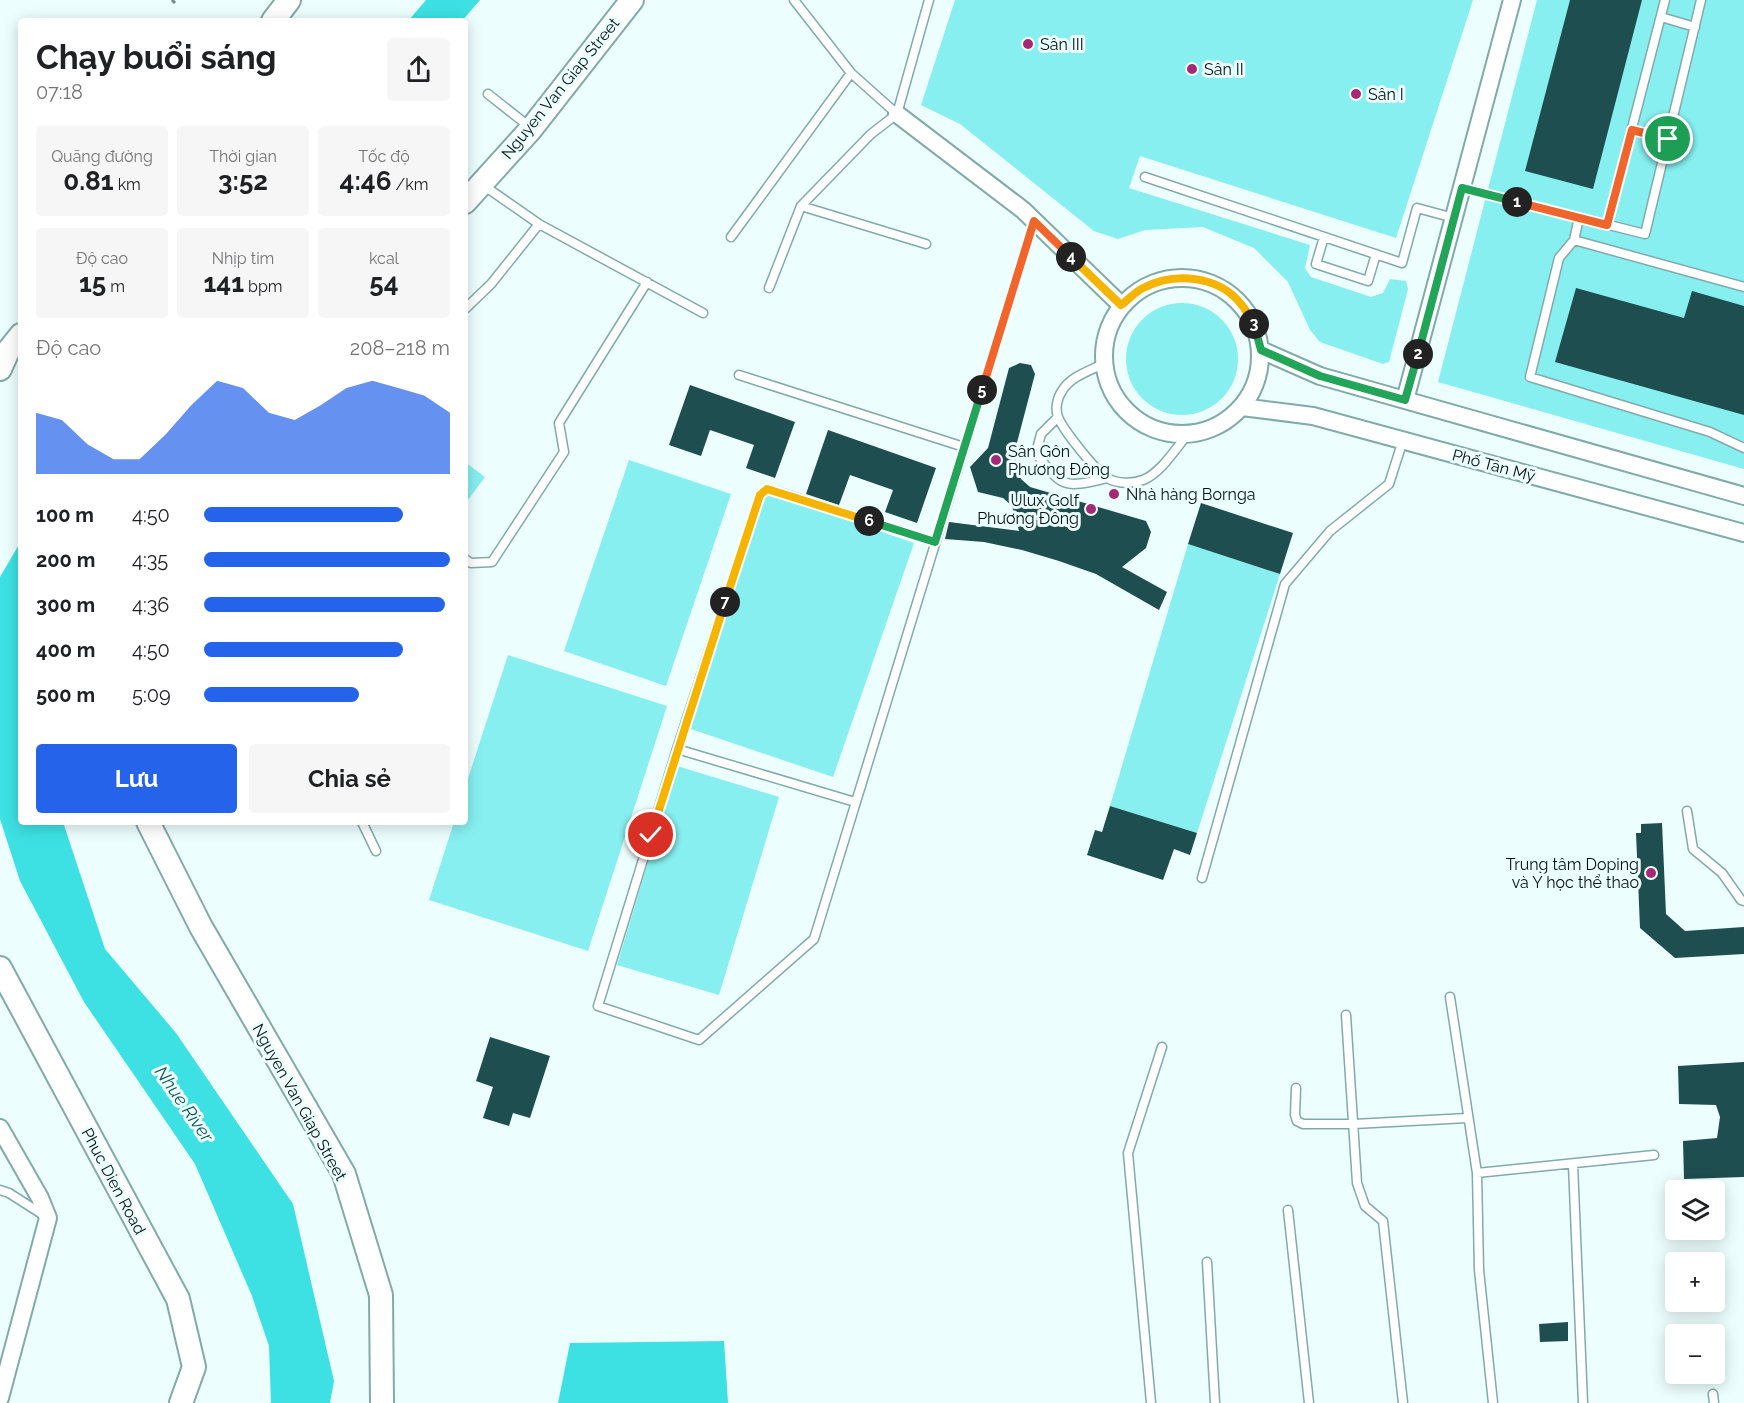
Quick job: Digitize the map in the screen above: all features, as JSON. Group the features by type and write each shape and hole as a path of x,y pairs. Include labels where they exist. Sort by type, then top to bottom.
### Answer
{"street":[{"path":"275,18 290,0"},
{"name":"Nguyen Van Giap Street","path":"468,198 531,129 632,0"},
{"path":"1405,400 1512,0"},
{"path":"897,114 1034,221 1121,305"},
{"path":"1193,278 1219,286 1240,302 1255,325 1261,350 1260,371 1254,390 1242,407 1218,426 1188,435 1164,433 1141,424 1123,408 1109,387 1103,364 1104,343 1110,323 1121,305 1142,288 1167,279 1193,278"},
{"path":"0,369 8,351 18,339"},
{"path":"1261,350 1320,376 1744,496"},
{"name":"Phố Tân Mỹ","path":"1242,407 1313,416 1744,533"},
{"name":"Nguyen Van Giap Street","path":"150,825 201,927 344,1174 381,1295 382,1403"},
{"name":"Phuc Dien Road","path":"0,968 178,1299 194,1367 181,1403"},
{"path":"0,1128 40,1198 48,1218 0,1398"},
{"path":"0,1152 16,1157"}],"lane":[{"path":"794,0 851,73 897,114"},
{"path":"769,288 801,206 871,134 897,114 929,0"},
{"path":"1607,225 1665,0"},
{"path":"1462,188 1645,234 1701,0"},
{"path":"1661,17 1695,27"},
{"path":"731,237 851,73"},
{"path":"488,94 531,129"},
{"path":"1632,130 1668,139"},
{"path":"1145,177 1402,263 1417,208 1454,218"},
{"path":"480,183 539,224 703,313"},
{"path":"801,206 926,244"},
{"path":"1579,218 1574,240 1558,258 1530,377 1710,432 1744,448"},
{"path":"935,542 767,489 760,495 677,749 598,1006 699,1040 814,939 1034,221"},
{"path":"468,306 491,284 539,224"},
{"path":"1324,237 1316,264 1368,281 1376,254"},
{"path":"1574,240 1744,287"},
{"path":"468,561 471,563 492,562 545,482 564,452 559,423 647,282"},
{"path":"1103,364 1069,381 1056,404 1058,417 1095,468 1119,482 1144,479 1154,473 1188,435"},
{"path":"739,375 964,447"},
{"path":"1058,417 1041,434 1036,453 1055,478 1073,486 1107,477"},
{"path":"1202,878 1285,584 1330,531 1389,484 1403,440"},
{"path":"677,749 855,802"},
{"path":"1687,811 1693,849 1722,873 1744,901"},
{"path":"363,825 376,851"},
{"path":"1450,997 1477,1173 1479,1270 1493,1403"},
{"path":"1346,1015 1357,1183 1365,1206 1383,1221 1403,1403"},
{"path":"1151,1403 1128,1153 1161,1047"},
{"path":"1296,1088 1295,1115 1297,1121 1312,1125 1467,1118"},
{"path":"1477,1173 1654,1155"},
{"path":"1573,1165 1583,1403"},
{"path":"0,1190 9,1193 48,1218"},
{"path":"1288,1210 1309,1403"},
{"path":"1207,1262 1215,1403"}],"shaded area":[{"path":"955,0 1473,0 1396,238 1140,156 1129,188 1310,245 1305,268 1311,277 1371,297 1383,293 1390,279 1406,281 1408,289 1389,362 1383,364 1320,342 1310,330 1288,282 1254,248 1203,227 1145,230 1118,239 1094,231 960,124 921,105"},
{"path":"1537,0 1744,0 1744,469 1438,382"},
{"path":"1182,303 1203,308 1221,320 1233,338 1238,359 1233,380 1221,398 1203,410 1182,415 1161,410 1143,398 1131,380 1126,359 1131,338 1143,320 1161,308"},
{"path":"629,460 731,494 666,686 564,651"},
{"path":"468,464 485,477 468,500"},
{"path":"766,492 914,543 833,777 685,727"},
{"path":"1188,544 1280,574 1197,833 1110,806"},
{"path":"508,655 667,706 588,951 429,900 453,825 468,825 468,779"},
{"path":"677,766 779,797 719,995 617,965"}],"water":[{"path":"426,0 480,0 465,18 411,18"},
{"name":"Nhue River","path":"18,546 18,825 64,825 105,949 176,1033 293,1204 334,1381 330,1403 271,1403 269,1346 252,1296 195,1164 84,1002 20,881 0,819 0,577"},
{"path":"724,1341 728,1403 558,1403 570,1343"}],"building":[{"path":"1570,0 1642,0 1593,189 1525,171"},
{"path":"1576,288 1684,318 1692,291 1744,306 1744,415 1555,362"},
{"name":"Sân Gôn Phương Đông","path":"1020,363 1031,365 1035,374 1014,454 1021,479 1030,487 1146,521 1151,532 1146,548 1122,567 1167,592 1159,610 1096,574 1059,561 984,542 945,539 949,522 1019,531 1012,506 1003,498 978,492 970,467 988,448 1009,368"},
{"path":"690,385 795,422 775,478 746,468 754,445 710,430 701,456 669,445"},
{"path":"828,430 936,468 917,523 885,512 893,490 850,475 839,505 806,494"},
{"path":"1201,503 1293,533 1280,574 1188,544"},
{"path":"1110,806 1197,833 1190,855 1174,849 1163,880 1087,855 1095,830 1102,832"},
{"name":"Trung tâm Doping và Y học thể thao","path":"1662,823 1666,914 1685,931 1744,927 1744,954 1675,958 1640,928 1636,833 1641,833 1641,824"},
{"path":"490,1037 550,1056 530,1118 513,1113 509,1126 483,1118 493,1087 476,1081"},
{"path":"1744,1062 1744,1177 1684,1179 1683,1141 1717,1138 1720,1117 1716,1105 1679,1104 1678,1066"},
{"path":"1568,1322 1568,1341 1540,1342 1539,1324"}],"place":[{"name":"Sân III","path":"1028,44"},
{"name":"Sân II","path":"1192,69"},
{"name":"Sân I","path":"1356,94"},
{"name":"Sân Gôn Phương Đông","path":"996,460"},
{"name":"Nhà hàng Bornga","path":"1114,494"},
{"name":"Ulux Golf Phương Đông","path":"1091,509"},
{"name":"Trung tâm Doping và Y học thể thao","path":"1651,873"}],"route":[{"path":"651,835 760,495 767,489 935,542 1034,221 1121,305 1142,288 1167,279 1193,278 1219,286 1240,302 1255,325 1261,350 1320,376 1405,400 1462,188 1607,225 1632,130 1668,139"}]}
